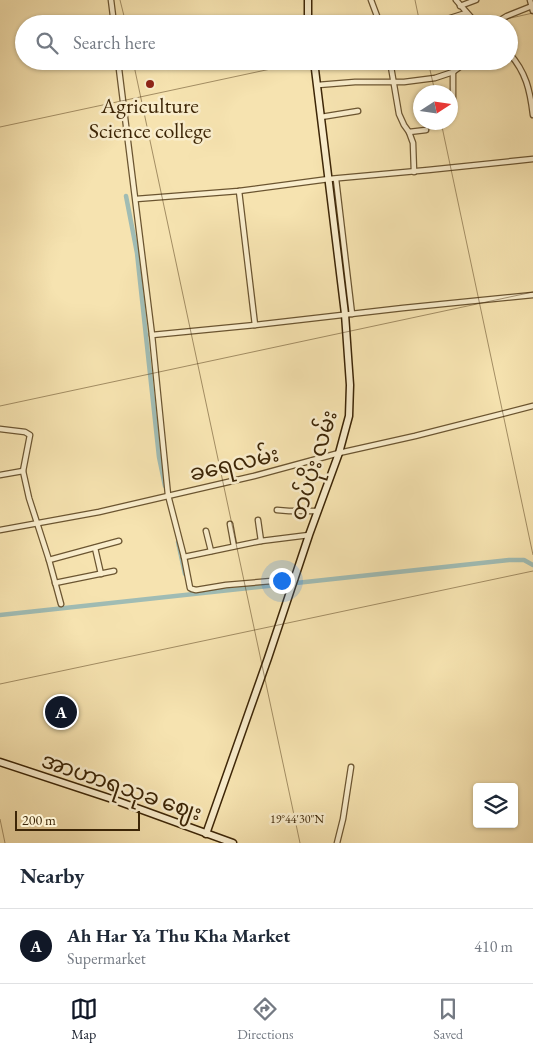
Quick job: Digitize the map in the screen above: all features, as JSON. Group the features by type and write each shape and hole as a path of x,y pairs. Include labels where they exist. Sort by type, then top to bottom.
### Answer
{"street":[{"path":"111,0 113,15"},
{"path":"308,0 308,15"},
{"path":"371,0 377,15"},
{"path":"456,0 466,13 460,15"},
{"path":"460,6 476,0"},
{"path":"509,15 531,3 533,11"},
{"path":"518,66 530,90 533,115"},
{"path":"119,70 152,335 168,495 190,588 193,590 295,579"},
{"name":"တပ်ပိုး လမ်း","path":"206,834 309,535 339,454 349,416 348,314 316,70"},
{"path":"391,70 399,114 413,143 414,172"},
{"path":"318,85 354,82 404,82 436,78 456,70"},
{"path":"453,72 453,85"},
{"path":"321,117 358,111"},
{"path":"409,132 426,130"},
{"path":"136,199 239,191 329,179 533,159"},
{"path":"336,179 348,314"},
{"path":"239,191 255,324"},
{"path":"152,335 533,295"},
{"name":"ခရေလမ်း","path":"0,530 99,512 254,476 533,406"},
{"path":"0,429 25,432 30,435 23,471 29,498 62,604"},
{"path":"0,475 23,471"},
{"path":"277,510 318,511"},
{"path":"258,520 262,541"},
{"path":"230,524 234,546"},
{"path":"206,531 211,551"},
{"path":"184,557 262,541 309,535"},
{"path":"49,560 119,541"},
{"path":"95,548 101,574"},
{"path":"55,583 114,571"},
{"name":"အာဟာရသုခ ဈေး","path":"0,762 112,799 233,843"},
{"path":"337,843 351,767"}],"waterway":[{"path":"126,196 137,253 159,457 165,486"},
{"path":"178,542 185,574"},
{"path":"296,583 509,560 524,560 533,565"},
{"path":"0,615 287,584"}],"place":[{"name":"Agriculture Science college","path":"150,84"},
{"name":"Ah Har Ya Thu Kha Market","path":"61,712"}]}
